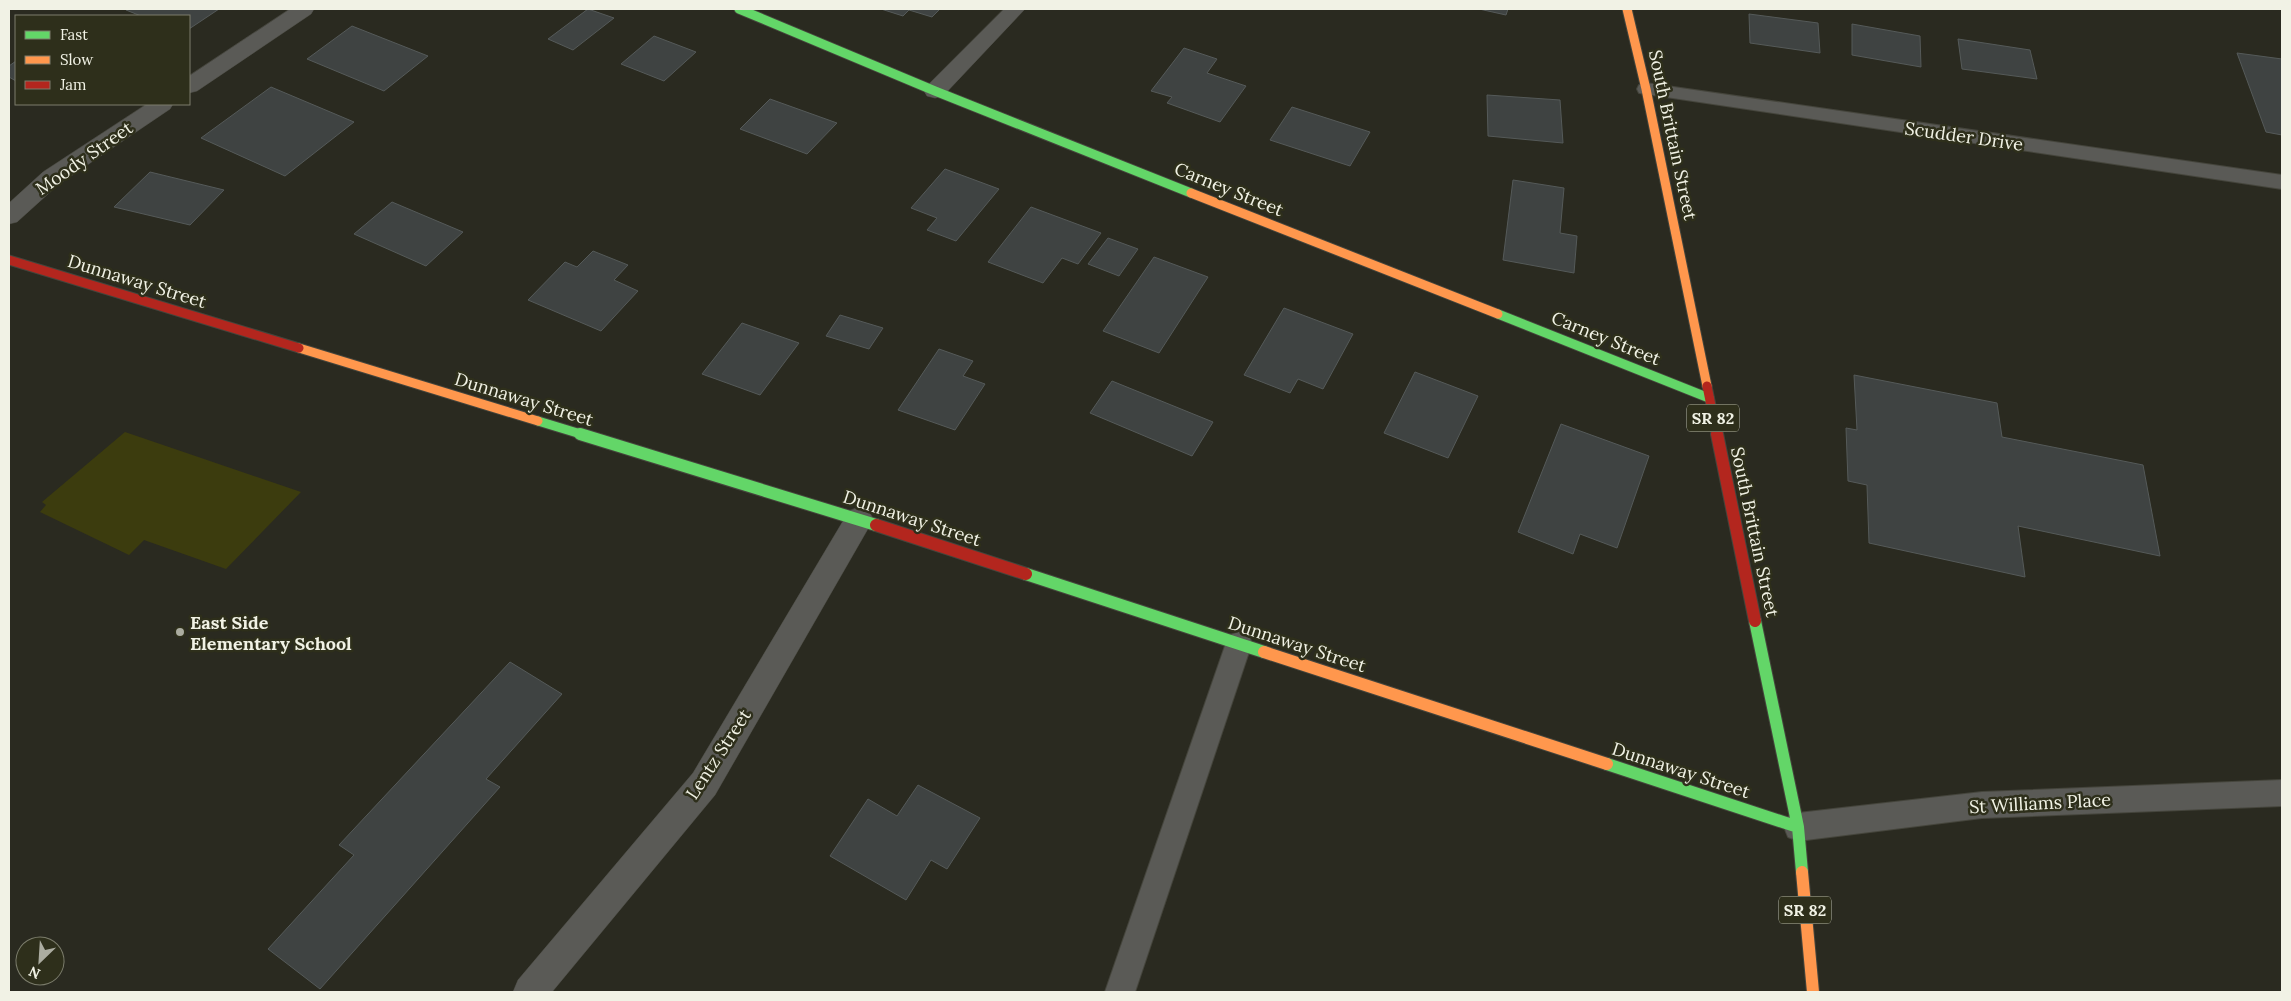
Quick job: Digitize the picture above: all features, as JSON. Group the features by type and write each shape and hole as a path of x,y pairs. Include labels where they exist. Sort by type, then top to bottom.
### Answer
{"street":[{"path":"190,85 304,9"},
{"name":"Carney Street","path":"738,9 935,92 1709,398"},
{"path":"935,92 1015,9"},
{"name":"South Brittain Street","path":"1627,9 1646,89 1798,827"},
{"name":"Moody Street","path":"9,216 50,178 160,105"},
{"name":"Dunnaway Street","path":"9,260 859,519 1798,827"},
{"name":"Lentz Street","path":"530,992 704,784 859,519"},
{"name":"SR 82","path":"1798,827 1813,992"}],"lane":[{"name":"Scudder Drive","path":"1646,89 2282,182"},
{"path":"1120,992 1238,643"},
{"name":"St Williams Place","path":"1798,827 1982,805 2282,793"}],"shaded area":[{"path":"125,432 301,492 226,569 144,540 129,555 40,512 46,505 42,502"}],"building":[{"path":"219,9 190,28 190,15 138,15 126,10"},
{"path":"588,9 614,18 573,50 548,39"},
{"path":"881,9 940,9 932,17 909,10 903,16"},
{"path":"1479,9 1508,9 1506,15"},
{"path":"1749,14 1818,23 1820,53 1750,43"},
{"path":"1852,24 1920,36 1921,67 1852,55"},
{"path":"352,26 428,56 384,91 307,59"},
{"path":"654,36 696,52 664,81 621,64"},
{"path":"1958,39 2030,50 2037,79 1962,69"},
{"path":"1184,48 1217,59 1207,73 1246,86 1220,122 1167,103 1172,97 1151,91"},
{"path":"2237,53 2282,59 2282,135 2266,132"},
{"path":"15,62 15,80 9,77 9,66"},
{"path":"271,87 354,122 285,176 201,138"},
{"path":"1487,95 1560,100 1563,143 1488,136"},
{"path":"770,99 837,123 807,154 740,129"},
{"path":"1292,107 1370,132 1350,166 1270,140"},
{"path":"945,169 999,189 956,241 927,230 937,218 911,208"},
{"path":"150,172 224,190 190,225 114,207"},
{"path":"1513,180 1564,188 1560,233 1577,236 1574,273 1503,260"},
{"path":"392,202 463,232 426,266 354,234"},
{"path":"1031,207 1101,233 1078,264 1062,258 1043,283 988,262"},
{"path":"1108,238 1138,249 1119,276 1088,264"},
{"path":"593,251 628,265 614,280 638,291 601,331 528,300 565,262 577,267"},
{"path":"1154,257 1208,277 1159,353 1103,331"},
{"path":"1284,308 1353,334 1323,389 1298,379 1290,393 1244,375"},
{"path":"840,315 883,328 869,349 826,336"},
{"path":"742,323 799,343 760,395 702,374"},
{"path":"939,349 973,361 963,376 985,384 955,430 898,410"},
{"path":"1415,372 1478,396 1448,458 1384,433"},
{"path":"1854,375 1997,403 2002,437 2143,465 2160,556 2018,526 2025,577 1869,543 1867,485 1848,481 1846,428 1857,430"},
{"path":"1112,381 1213,422 1192,456 1090,413"},
{"path":"1561,424 1649,456 1617,548 1580,534 1573,554 1518,532"},
{"path":"510,662 562,694 486,779 500,787 320,989 268,949 354,855 339,845"},
{"path":"918,785 980,818 947,869 931,860 906,900 830,856 868,799 897,816"}],"traffic: fast":[{"path":"739,9 935,91 1191,193"},
{"path":"1498,314 1709,398"},
{"path":"538,421 876,525"},
{"path":"1026,574 1264,652"},
{"path":"1755,621 1798,827 1802,872"},
{"path":"1607,764 1798,827"}],"traffic: slow":[{"path":"1627,9 1646,89 1707,386"},
{"path":"1191,193 1498,314"},
{"path":"299,348 538,421"},
{"path":"1264,652 1607,764"},
{"path":"1802,872 1813,992"}],"traffic: jam":[{"path":"9,260 299,348"},
{"path":"1707,386 1755,621"},
{"path":"876,525 1026,574"}],"place":[{"name":"East Side Elementary School","path":"180,632"}]}
